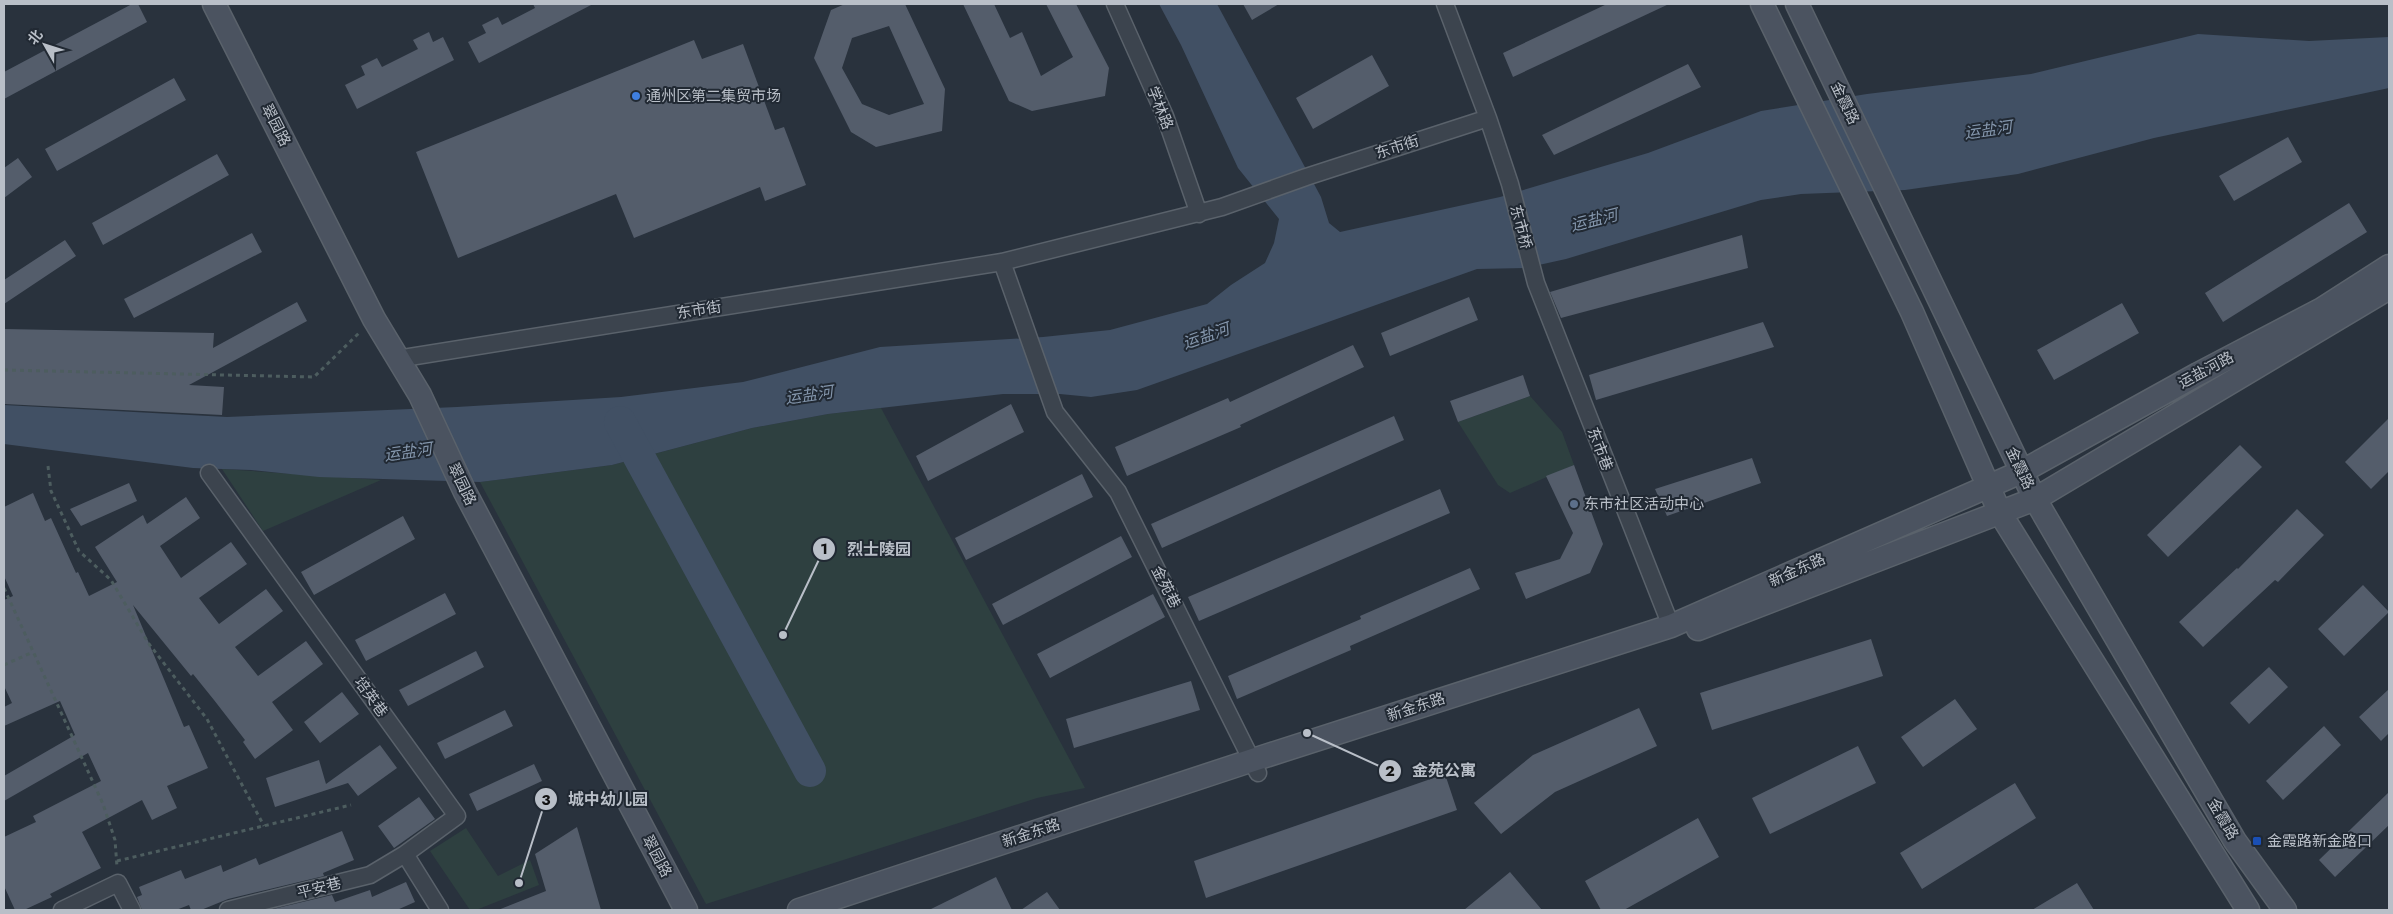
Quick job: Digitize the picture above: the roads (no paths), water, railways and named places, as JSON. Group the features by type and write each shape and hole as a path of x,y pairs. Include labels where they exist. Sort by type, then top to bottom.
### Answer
{"main road":[{"name":"翠园路","path":"214,4 374,319 420,394 464,492 686,910"},
{"name":"金霞路","path":"1762,4 1912,312 2000,513 2248,910"},
{"name":"金霞路","path":"1797,4 2035,499 2236,841 2285,910"},
{"name":"运盐河路","path":"2022,472 2198,374 2322,309 2389,266"},
{"name":"运盐河路","path":"2035,499 2389,288"},
{"name":"新金东路","path":"832,910 1672,626 2022,472"},
{"name":"新金东路","path":"799,910 1255,766 1674,639 2035,499"}],"street":[{"name":"学林路","path":"1115,4 1165,116 1199,214"},
{"name":"东市桥","path":"1446,4 1510,184 1533,270"},
{"name":"东市街","path":"397,359 1002,262 1199,214 1488,118"},
{"name":"金苑巷","path":"1002,262 1055,412 1118,492 1255,766"},
{"name":"东市巷","path":"1533,270 1546,310 1672,626"},
{"name":"培英巷","path":"209,473 457,816 405,854"},
{"name":"平安巷","path":"228,910 370,875 405,854"},
{"path":"405,854 440,910"},
{"path":"62,910 118,883 132,910"}],"water":[{"name":"运盐河","path":"1159,4 1217,4 1321,197 1329,223 1340,232 1500,197 1648,153 1761,111 1867,94 2031,74 2198,34 2309,41 2389,37 2389,88 2154,138 2018,174 1905,190 1801,194 1761,200 1566,259 1525,268 1477,269 1137,390 1091,397 1060,394 1003,394 828,414 752,428 612,465 480,482 319,477 251,470 193,468 4,444 4,405 227,417 457,407 621,397 743,382 880,347 1043,337 1110,330 1207,304 1231,285 1265,263 1274,243 1279,219 1238,168 1181,45"}],"waterway":[{"path":"620,422 810,771"}],"place":[{"name":"通州区第二集贸市场","path":"636,96"},
{"name":"东市社区活动中心","path":"1574,504"},
{"name":"烈士陵园","path":"783,635"},
{"name":"金苑公寓","path":"1307,733"},
{"name":"金霞路新金路口","path":"2257,841"},
{"name":"城中幼儿园","path":"519,883"}]}
